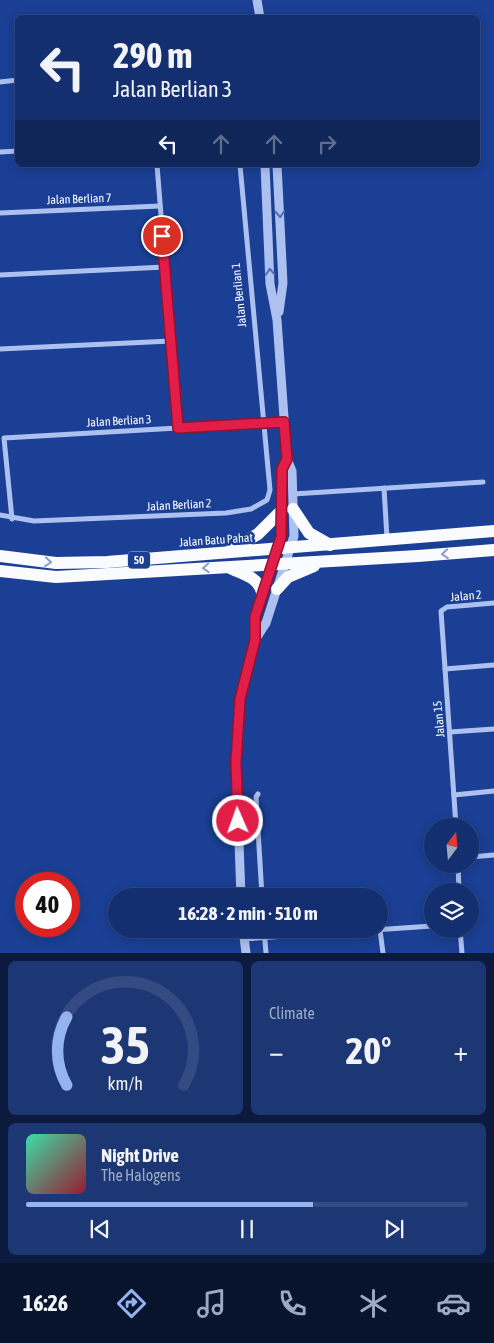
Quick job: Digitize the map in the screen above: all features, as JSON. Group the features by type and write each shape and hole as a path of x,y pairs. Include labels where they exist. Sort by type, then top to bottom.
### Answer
{"highway":[{"path":"226,553 258,534 288,509 309,533 330,545"},
{"name":"Jalan Batu Pahat","path":"0,556 65,563 107,562 494,531"},
{"name":"50","path":"0,571 56,577 494,550"},
{"path":"277,589 288,577 328,560"},
{"path":"227,567 252,578 260,585 262,592"}],"street":[{"path":"257,0 260,15"},
{"path":"0,82 15,80"},
{"path":"0,152 15,151"},
{"path":"156,167 178,428"},
{"name":"Jalan Berlian 1","path":"240,167 264,423"},
{"path":"255,640 266,623 286,564 281,537 293,494 292,471 287,459 277,320 270,284 265,167"},
{"path":"277,167 283,283 277,320"},
{"name":"Jalan Berlian 7","path":"0,212 160,206"},
{"path":"0,275 165,267"},
{"path":"0,349 171,341"},
{"name":"Jalan Berlian 3","path":"12,519 4,438 284,422"},
{"name":"Jalan Berlian 2","path":"0,516 34,521 98,519 226,513 258,506 267,500 270,494 264,423"},
{"path":"241,888 236,762 238,715 243,683 255,640 255,617 262,592 272,564 294,536 282,469 287,459"},
{"path":"293,494 483,482"},
{"path":"384,488 388,540"},
{"name":"Jalan 2","path":"441,611 446,607 494,603"},
{"name":"Jalan 15","path":"441,611 455,818"},
{"path":"445,669 494,664"},
{"path":"450,732 494,728"},
{"path":"454,795 494,791"},
{"path":"258,794 256,797 261,888"},
{"path":"238,821 257,820"},
{"path":"479,856 494,855"},
{"path":"388,929 424,927"},
{"path":"246,953 244,940 265,938 266,953"},
{"path":"381,938 383,953"},
{"path":"461,938 462,953"}],"route":[{"path":"162,236 178,428 284,422 287,459 282,469 281,537 255,617 255,640 246,668 236,731 238,821"}]}
